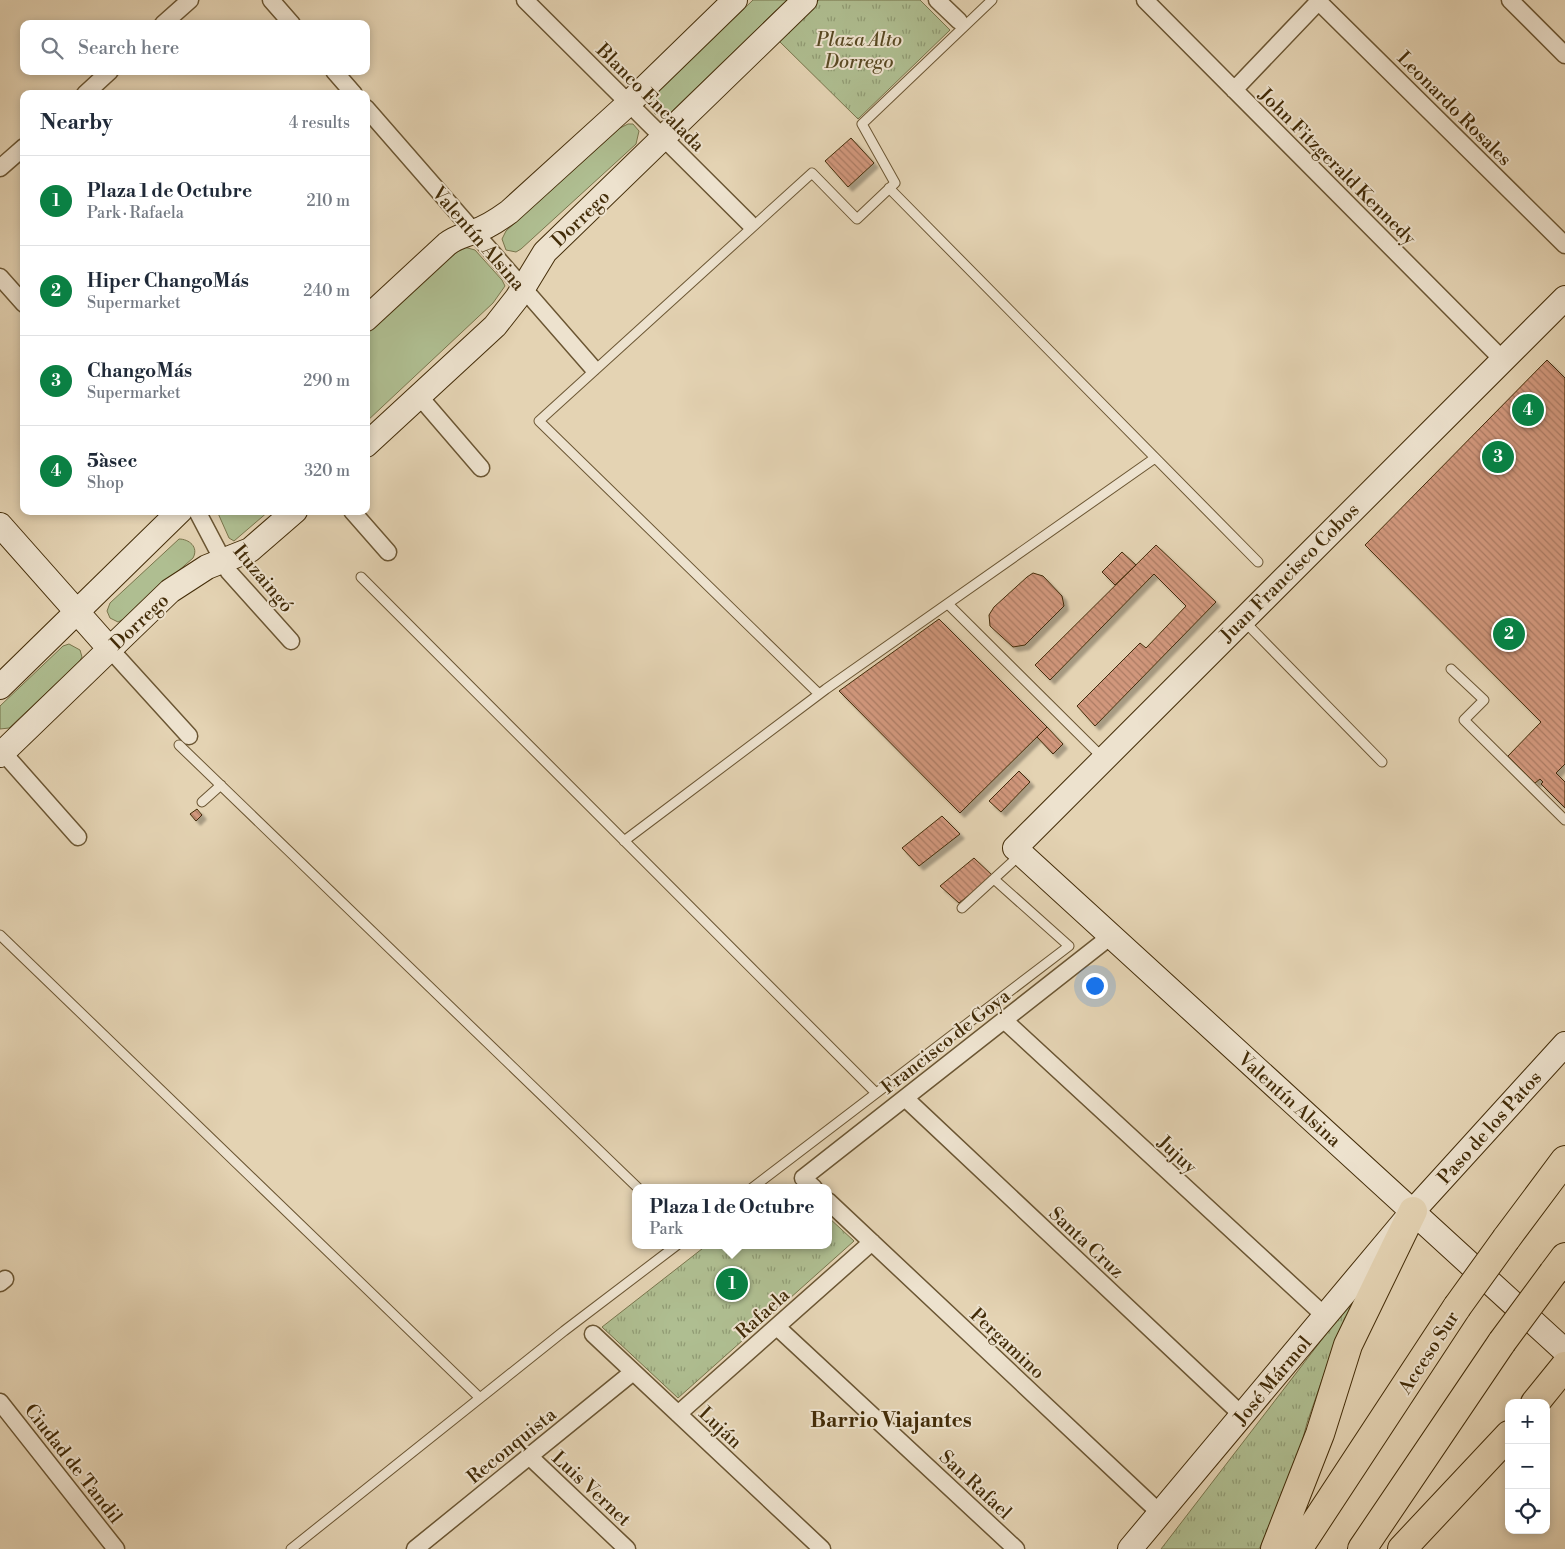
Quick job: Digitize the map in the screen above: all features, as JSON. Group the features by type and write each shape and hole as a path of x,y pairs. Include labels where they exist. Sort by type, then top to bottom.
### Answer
{"highway":[{"name":"Acceso Sur","path":"1298,1549 1457,1307 1565,1160"},
{"path":"1275,1549 1320,1434 1348,1345 1413,1211"},
{"path":"1362,1549 1502,1342 1559,1265"},
{"path":"1538,1399 1565,1366"},
{"path":"1402,1549 1505,1439"}],"main road":[{"path":"370,315 447,244 461,235 473,232 510,212 629,103 735,0"},
{"name":"Dorrego","path":"370,441 495,326 545,252 805,0"},
{"name":"Juan Francisco Cobos","path":"1018,851 1104,758 1565,298"},
{"path":"0,687 176,515"},
{"name":"Dorrego","path":"1,752 170,591 192,575 250,550 290,515"},
{"path":"0,525 109,648"},
{"name":"Valentín Alsina","path":"1018,851 1565,1351"},
{"name":"Paso de los Patos","path":"1413,1211 1565,1044"},
{"name":"José Mármol","path":"1130,1549 1413,1211"}],"street":[{"path":"168,20 190,0"},
{"path":"271,0 288,20"},
{"path":"938,0 959,21"},
{"name":"John Fitzgerald Kennedy","path":"1145,0 1503,360"},
{"path":"1234,90 1319,0"},
{"name":"Leonardo Rosales","path":"1319,0 1565,245"},
{"path":"1510,0 1565,55"},
{"name":"Blanco Encalada","path":"531,2 749,223"},
{"path":"89,90 106,75"},
{"path":"337,75 351,90"},
{"name":"Valentín Alsina","path":"370,115 592,367"},
{"path":"0,168 20,150"},
{"path":"0,277 20,300"},
{"path":"419,396 481,468"},
{"name":"Ituzaingó","path":"199,515 222,561 233,578 291,641"},
{"path":"356,515 388,552"},
{"path":"109,648 184,740"},
{"path":"1,752 78,837"},
{"name":"Francisco de Goya","path":"809,1183 905,1098 1111,936"},
{"name":"Jujuy","path":"1004,1020 1325,1316"},
{"name":"Santa Cruz","path":"905,1098 1242,1415"},
{"name":"Pergamino","path":"832,1205 1160,1513"},
{"name":"Rafaela","path":"678,1414 872,1242"},
{"name":"San Rafael","path":"777,1327 1016,1549"},
{"name":"Luján","path":"593,1334 822,1549"},
{"name":"Reconquista","path":"426,1546 528,1456 633,1372"},
{"name":"Ciudad de Tandil","path":"0,1402 116,1549"},
{"name":"Luis Vernet","path":"528,1456 627,1549"}],"lane":[{"path":"819,694 539,421 812,173 857,218 890,188 895,183 862,124 992,0"},
{"path":"890,188 1258,562"},
{"path":"624,841 819,694 1155,458"},
{"path":"361,577 876,1093"},
{"path":"948,604 1104,758"},
{"path":"1242,619 1382,762"},
{"path":"1451,669 1484,700 1464,720 1565,820"},
{"path":"184,740 221,785 634,1184"},
{"path":"202,802 221,785"},
{"path":"962,908 995,880 1018,851"},
{"path":"757,1184 1069,946 995,880"},
{"path":"0,935 480,1398"},
{"path":"291,1549 480,1398 672,1249"}],"green space":[{"path":"753,0 787,0 670,113 666,116 655,114 651,103 655,94"},
{"name":"Plaza Alto Dorrego","path":"819,0 920,0 950,30 858,119 778,40"},
{"path":"633,124 639,131 636,144 521,249 516,252 506,250 502,239 506,231 620,128"},
{"path":"464,247 475,250 502,280 505,286 493,303 370,418 370,331 440,265"},
{"path":"219,515 264,515 234,541 229,538"},
{"path":"179,539 186,540 192,544 195,550 193,558 124,619 118,622 110,618 107,611 110,603"},
{"path":"69,644 80,650 82,657 79,662 9,728 0,729 0,706 63,646"},
{"path":"832,1221 854,1241 678,1398 602,1327 702,1249 832,1249"},
{"path":"1363,1286 1330,1357 1307,1423 1288,1494 1259,1549 1161,1549"}],"building":[{"path":"851,138 874,163 848,187 825,161"},
{"path":"1547,360 1565,378 1565,764 1556,773 1565,782 1565,808 1541,784 1543,782 1540,779 1535,783 1508,756 1541,722 1365,545"},
{"path":"1156,545 1216,602 1095,726 1077,706 1140,643 1146,648 1186,606 1154,574 1050,680 1035,665"},
{"path":"1122,552 1136,565 1115,585 1102,572"},
{"path":"1033,573 1043,576 1062,596 1064,606 1025,645 1013,647 990,626 989,615 994,607"},
{"path":"939,619 1047,727 960,813 839,691"},
{"path":"1047,727 1063,744 1053,754 1037,737"},
{"path":"1019,771 1030,782 1001,812 989,801"},
{"path":"197,809 202,815 196,821 190,814"},
{"path":"942,816 960,834 919,866 902,848"},
{"path":"974,858 993,876 959,903 940,886"}],"place":[{"name":"5àsec","path":"1528,410"},
{"name":"ChangoMás","path":"1498,457"},
{"name":"Hiper ChangoMás","path":"1509,634"},
{"name":"Plaza 1 de Octubre","path":"732,1284"}],"district":[{"name":"Barrio Viajantes","path":"891,1420"}]}
